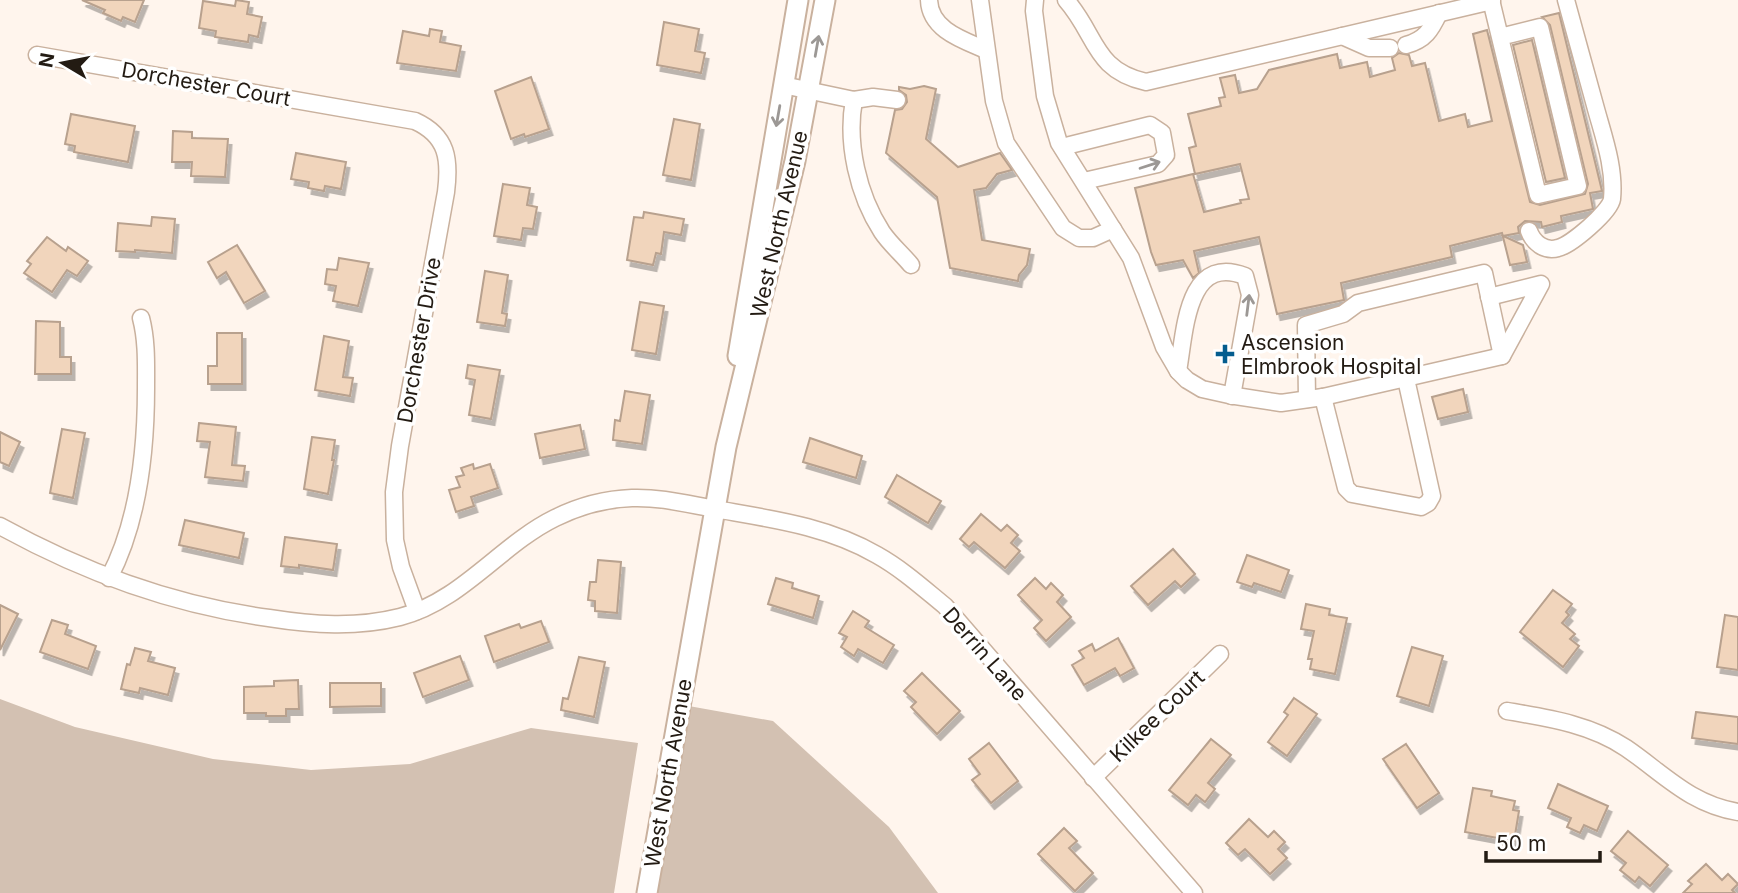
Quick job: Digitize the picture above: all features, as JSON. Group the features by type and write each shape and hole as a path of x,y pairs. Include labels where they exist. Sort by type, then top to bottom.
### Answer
{"main road":[{"name":"West North Avenue","path":"726,447 743,316 798,0"},
{"name":"West North Avenue","path":"647,893 726,447 765,293 809,90 825,0"}],"street":[{"path":"929,0 929,9 936,22 958,37 986,50"},
{"path":"980,0 994,101 1006,143 1063,228 1079,238 1093,238 1113,229"},
{"path":"1035,0 1034,12 1045,96 1062,147 1131,258 1164,347 1178,371 1187,380 1202,389 1281,402 1315,398 1502,356 1541,284 1489,297"},
{"path":"1066,0 1103,59 1115,71 1131,79 1146,82 1492,0 1500,37 1538,195 1578,186 1540,27 1500,37"},
{"path":"1529,231 1532,240 1540,246 1559,248 1602,217 1609,209 1612,199 1590,115 1566,0"},
{"path":"1342,36 1369,48 1418,42 1426,36 1439,13"},
{"name":"Dorchester Court","path":"37,55 374,114"},
{"path":"783,85 854,100 873,97 897,100"},
{"path":"854,100 851,118 853,155 863,190 882,232 911,265"},
{"name":"Dorchester Drive","path":"374,114 415,121 428,127 445,149 449,163 394,492 395,540 401,567 417,611"},
{"path":"1062,147 1150,125 1162,133 1166,155 1158,164 1084,181"},
{"path":"1178,371 1194,291 1206,277 1233,271 1245,276 1250,295 1232,396"},
{"path":"1406,379 1432,496 1428,503 1421,507 1352,494 1346,488 1315,398 1306,325 1343,314 1358,303 1484,273 1502,356"},
{"path":"110,578 128,530 144,446 146,364 141,318"},
{"name":"Derrin Lane","path":"0,526 56,556 110,578 201,606 291,621 360,625 417,611 451,594 521,539 555,518 595,503 655,498 771,518 828,533 877,555 945,606 1194,893"},
{"name":"Kilkee Court","path":"1093,778 1220,654"},
{"path":"1507,710 1559,719 1592,731 1625,747 1676,788 1700,800 1738,812"}],"shaded area":[{"path":"0,699 75,727 213,759 311,770 410,764 531,728 638,743 614,893 0,893"},
{"path":"672,703 773,721 889,827 938,893 641,893"}],"building":[{"path":"82,0 144,0 135,22 123,17 121,21"},
{"path":"236,0 249,2 247,14 262,17 258,37 249,35 248,42 215,37 216,31 199,28 203,1 235,6"},
{"path":"1559,13 1602,191 1590,193 1593,209 1561,216 1562,222 1542,227 1541,222 1525,221 1518,227 1519,233 1503,236 1523,245 1527,262 1510,265 1502,233 1450,246 1452,257 1341,283 1344,300 1277,314 1259,237 1194,251 1199,273 1193,278 1183,260 1156,265 1135,188 1193,174 1204,212 1249,199 1240,164 1195,174 1189,148 1196,146 1188,114 1221,106 1219,98 1225,97 1220,78 1235,75 1239,93 1257,89 1269,70 1337,54 1340,68 1367,62 1370,77 1395,70 1392,58 1399,53 1409,55 1412,66 1425,63 1439,121 1465,114 1468,127 1492,121 1473,34 1487,30 1530,202 1540,205 1585,194 1588,184 1550,25 1542,17"},
{"path":"664,22 699,29 695,51 705,53 701,73 657,65"},
{"path":"430,29 442,31 440,42 461,46 456,71 397,63 403,31 429,36"},
{"path":"1532,40 1565,178 1546,182 1513,45"},
{"path":"531,77 549,129 511,139 495,91"},
{"path":"924,86 936,89 926,139 958,167 1000,153 1012,170 997,174 986,188 974,190 982,240 1030,249 1027,265 1018,281 950,268 937,197 886,153 895,110 902,109 907,102 906,95 899,87 910,89"},
{"path":"71,114 135,126 128,162 74,152 75,146 65,144"},
{"path":"674,119 700,124 691,180 663,175"},
{"path":"173,131 192,132 192,138 228,139 225,177 191,176 192,162 172,162"},
{"path":"296,153 346,162 341,189 325,186 324,191 308,188 309,182 291,179"},
{"path":"503,184 530,188 527,205 537,207 533,229 523,228 521,240 494,236"},
{"path":"644,212 684,219 681,235 664,232 661,254 656,253 653,265 627,260 634,217 643,218"},
{"path":"152,217 175,219 172,253 116,251 118,223 151,226"},
{"path":"47,237 66,251 68,247 88,261 77,276 67,270 52,292 24,273 31,264 27,261"},
{"path":"237,245 265,291 244,303 226,272 217,278 208,262"},
{"path":"339,258 369,263 358,306 333,301 336,286 325,284 327,269 337,270"},
{"path":"485,271 508,275 502,313 507,314 505,326 477,322"},
{"path":"640,302 664,306 656,354 632,350"},
{"path":"36,321 60,322 60,357 71,357 71,374 35,374"},
{"path":"217,333 242,333 242,384 208,384 208,366 217,366"},
{"path":"324,336 349,341 343,377 353,378 350,396 315,390"},
{"path":"468,365 500,370 491,419 469,415 475,380 466,378"},
{"path":"1463,389 1468,412 1438,419 1432,397"},
{"path":"625,391 650,395 642,444 613,440 615,420 620,421"},
{"path":"199,423 236,427 232,465 245,466 243,481 205,477 210,442 197,441"},
{"path":"580,425 585,449 540,458 535,434"},
{"path":"62,429 85,433 73,498 50,493"},
{"path":"0,432 20,442 9,466 0,462"},
{"path":"312,437 335,440 328,494 304,489"},
{"path":"810,438 862,456 856,478 803,462"},
{"path":"473,464 474,469 490,464 498,488 471,497 474,506 456,512 449,490 460,487 456,477 464,475 461,468"},
{"path":"897,475 941,501 928,523 885,497"},
{"path":"981,514 1001,531 1007,525 1018,535 1011,543 1020,551 1005,568 974,542 969,547 960,539"},
{"path":"185,520 244,533 239,558 179,545"},
{"path":"285,537 337,544 333,570 299,565 299,568 281,566"},
{"path":"1173,549 1195,574 1181,587 1175,581 1148,605 1131,586"},
{"path":"1247,555 1289,570 1281,592 1254,583 1252,587 1237,582"},
{"path":"598,560 621,562 617,613 595,611 595,601 588,600 590,582 596,582"},
{"path":"776,578 793,583 792,588 819,596 813,618 768,604"},
{"path":"1035,578 1046,589 1051,583 1063,595 1057,602 1071,617 1046,641 1034,628 1042,620 1018,595"},
{"path":"1553,590 1572,604 1566,612 1569,615 1562,623 1575,634 1570,639 1579,646 1563,667 1520,632"},
{"path":"1306,604 1330,609 1329,615 1347,618 1335,674 1310,669 1312,659 1308,659 1314,631 1301,629"},
{"path":"0,605 18,614 0,650"},
{"path":"853,611 869,621 865,627 894,645 883,663 858,649 854,656 841,647 847,637 839,633"},
{"path":"1725,615 1738,617 1738,670 1717,667"},
{"path":"52,620 68,625 65,634 96,646 88,669 40,652"},
{"path":"541,621 549,642 494,662 485,636 519,624 521,628"},
{"path":"1118,638 1134,668 1120,676 1115,668 1084,685 1072,665 1084,658 1079,651 1092,644 1095,651"},
{"path":"1412,647 1443,656 1429,706 1397,696"},
{"path":"135,648 151,652 148,661 175,668 168,695 140,688 139,693 121,689 127,664 130,665"},
{"path":"460,656 469,680 423,697 414,673"},
{"path":"579,657 605,662 594,717 561,710 563,698 568,699"},
{"path":"922,673 960,711 937,734 911,707 916,702 904,691"},
{"path":"298,680 299,709 286,709 286,716 244,713 244,687 274,686 274,681"},
{"path":"330,683 381,683 381,706 330,707"},
{"path":"1294,698 1317,714 1287,756 1268,742 1288,715 1284,712"},
{"path":"1696,712 1738,717 1738,744 1692,738"},
{"path":"1211,739 1231,755 1208,783 1215,789 1205,802 1196,795 1188,805 1169,790"},
{"path":"989,743 1018,781 991,803 972,780 980,774 969,759"},
{"path":"1406,744 1439,793 1417,808 1383,759"},
{"path":"1558,784 1608,806 1597,831 1584,825 1580,833 1567,827 1571,818 1548,808"},
{"path":"1473,788 1492,791 1491,796 1515,801 1513,810 1519,811 1514,841 1465,832"},
{"path":"1249,819 1268,837 1274,831 1285,842 1278,849 1287,858 1270,874 1245,849 1238,855 1226,843"},
{"path":"1064,828 1077,841 1069,848 1093,873 1075,891 1038,854"},
{"path":"1628,831 1668,865 1650,886 1639,877 1635,882 1620,870 1626,863 1611,851"},
{"path":"1706,864 1722,880 1728,874 1738,884 1732,890 1735,893 1683,893 1692,884 1688,881"}],"place":[{"name":"Ascension Elmbrook Hospital","path":"1225,354"}]}
